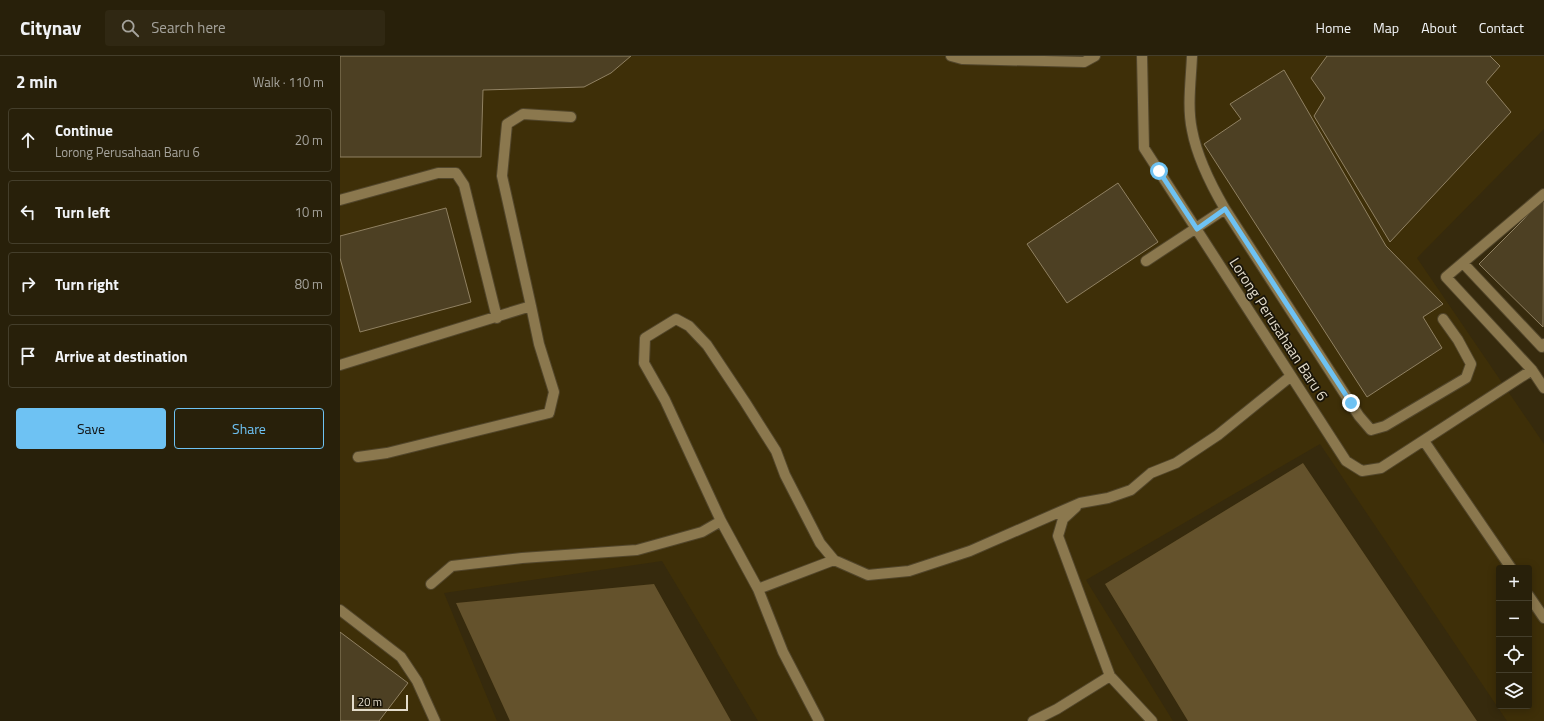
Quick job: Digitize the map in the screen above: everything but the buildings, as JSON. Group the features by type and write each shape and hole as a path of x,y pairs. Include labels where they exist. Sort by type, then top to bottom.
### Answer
{"street":[{"path":"951,56 962,59 1084,62 1095,56"},
{"name":"Lorong Perusahaan Baru 6","path":"1142,56 1144,148 1346,461 1362,471 1381,468 1532,370"},
{"path":"1192,56 1190,88 1192,130 1213,188 1225,209 1359,416 1371,430 1385,426 1466,378 1471,364 1458,340 1443,318"},
{"path":"358,458 387,453 549,413 554,392 539,344 502,176 507,124 523,114 571,116"},
{"path":"340,200 438,173 456,173 464,185 497,318"},
{"path":"1544,194 1446,277 1532,370 1544,388"},
{"path":"1146,261 1197,229 1225,209"},
{"path":"1463,263 1542,347 1544,344"},
{"path":"340,365 497,318 531,306"},
{"path":"819,721 784,652 758,589 721,520 665,400 644,363 645,338 676,319 689,326 708,346 776,451 785,475 820,543 834,560 868,575 909,571 970,551 1080,503 1108,498 1131,490 1151,473 1176,463 1218,435 1291,376"},
{"path":"1424,440 1509,565"},
{"path":"1080,503 1063,519 1058,536 1110,676 1152,721"},
{"path":"431,584 452,566 522,558 637,550 702,532 721,520"},
{"path":"758,589 834,560"},
{"path":"1532,600 1544,618"},
{"path":"340,610 400,657 417,681 435,721"},
{"path":"1033,721 1057,709 1110,676"}],"shaded area":[{"path":"340,56 1544,56 1544,129 1417,258 1544,444 1544,721 1507,721 1499,709 1532,709 1532,565 1496,565 1496,705 1320,444 1086,580 1173,721 758,721 662,561 444,593 497,721 340,721"},
{"path":"1303,463 1477,721 1188,721 1105,584"},
{"path":"654,584 731,721 510,721 456,603"}],"route":[{"path":"1159,171 1197,229 1225,209 1351,403"}]}
